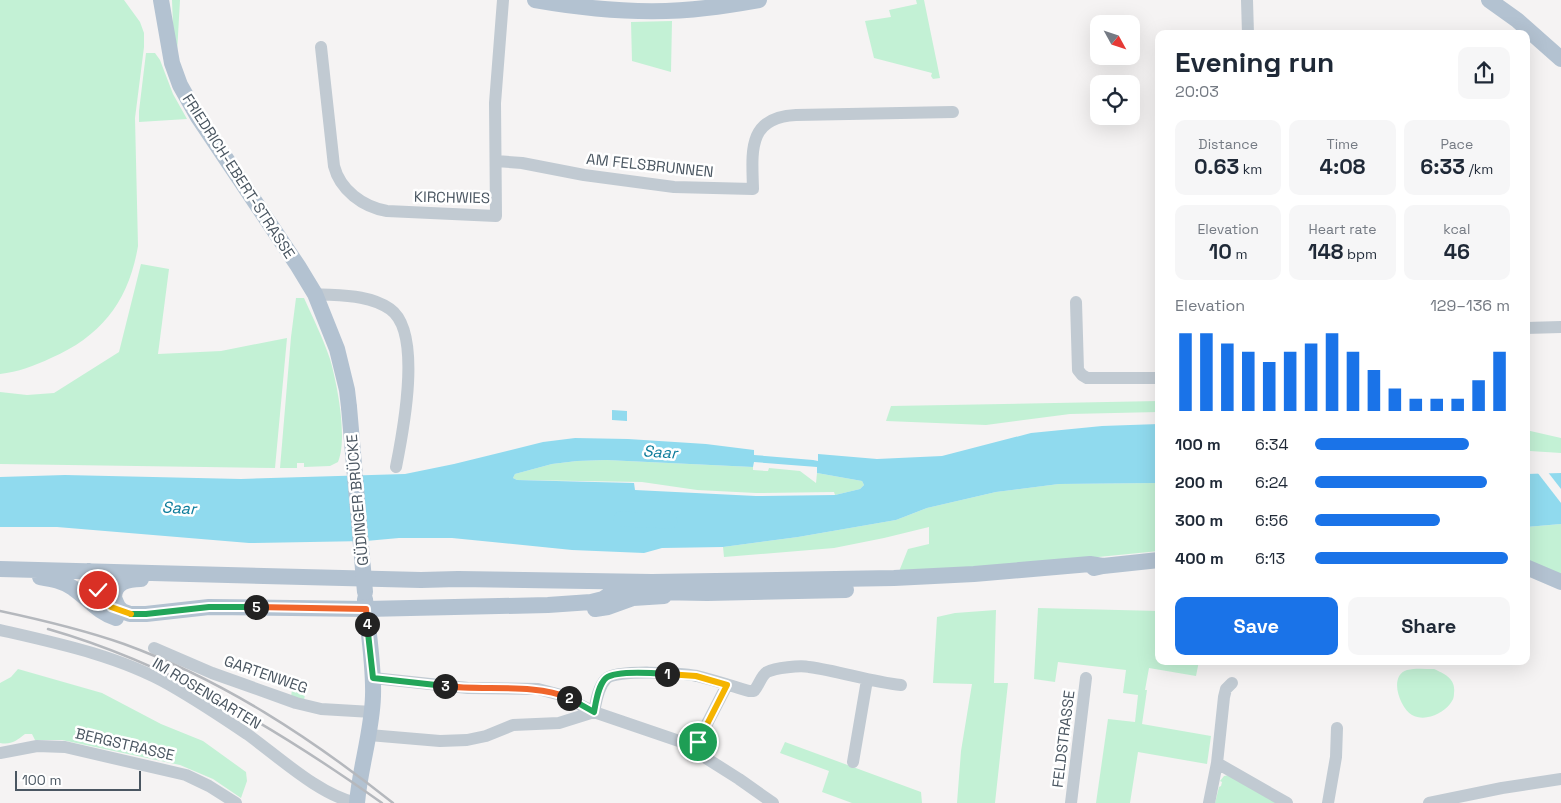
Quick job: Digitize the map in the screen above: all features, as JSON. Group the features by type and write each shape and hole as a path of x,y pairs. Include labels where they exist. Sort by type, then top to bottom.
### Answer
{"main road":[{"name":"FRIEDRICH-EBERT-STRASSE","path":"161,0 172,63 189,102 315,294 337,349 349,407"},
{"name":"FRIEDRICH-EBERT-STRASSE","path":"166,24 169,0"},
{"path":"535,0 593,9 653,12 706,8 759,0"},
{"path":"1489,0 1528,30"},
{"path":"1530,32 1561,59"},
{"name":"GÜDINGER BRÜCKE","path":"349,407 373,678 372,712 357,803"},
{"path":"421,580 458,584 674,593 754,593 889,588 1054,574 1155,560"},
{"path":"0,569 421,580 652,582 894,578 1090,564 1103,566"},
{"path":"1530,569 1561,582"},
{"path":"89,571 98,590 107,602 116,609 130,614 209,607 366,609 548,605 591,602 603,599 623,586 652,582"},
{"path":"0,576 54,579 73,588 100,610 114,617 132,619 146,614"},
{"path":"123,612 115,603 114,593 122,582 129,579 260,582 278,576"},
{"path":"548,605 584,610 600,609 633,598 660,597 674,593"}],"street":[{"name":"KIRCHWIES","path":"321,47 336,173 342,184 358,200 377,210 496,216 495,102 503,0"},
{"path":"1247,0 1248,30"},
{"name":"AM FELSBRUNNEN","path":"496,161 522,163 590,176 674,187 753,189 752,154 755,137 764,126 778,117 800,114 953,112"},
{"path":"315,294 339,295 374,301 395,313 404,327 408,359 406,405 396,467"},
{"path":"1076,302 1078,370 1082,376 1087,378 1155,378"},
{"path":"1530,328 1561,327"},
{"name":"IM ROSENGARTEN","path":"0,630 103,657 158,679 246,734 327,792 346,801 357,803"},
{"name":"GARTENWEG","path":"154,648 212,673 301,704 337,711 372,712"},
{"path":"594,712 602,684 606,678 612,675 682,674 754,691 763,676 768,672 805,666 867,680 900,685"},
{"path":"373,678 468,688 545,690 561,695 594,712 662,735 694,749 773,803"},
{"name":"FELDSTRASSE","path":"1072,803 1086,678"},
{"path":"853,762 867,680"},
{"path":"1209,803 1217,763 1224,697 1226,689 1232,683"},
{"path":"694,749 727,685"},
{"path":"368,735 440,741 467,740 486,736 513,725 559,723 594,712"},
{"path":"1328,803 1336,757 1337,728"},
{"name":"BERGSTRASSE","path":"0,753 37,746 74,749 186,775 209,786 236,803"},
{"path":"1217,763 1287,803"},
{"path":"1429,803 1502,788 1561,779"}],"green space":[{"path":"0,0 124,0 140,22 144,33 144,47 135,118 138,246 128,283 110,314 85,339 38,364 0,374"},
{"path":"172,0 180,0 177,53 173,26"},
{"path":"916,0 924,0 940,78 933,79 932,73 874,58 865,21 891,17 889,10 917,4"},
{"path":"672,21 671,72 632,61 631,22"},
{"path":"146,53 155,53 160,60 173,94 187,119 139,122"},
{"path":"141,264 169,269 158,354 221,351 287,338 275,468 0,464 0,392 27,395 54,393 119,352"},
{"path":"296,298 304,298 327,351 336,382 342,439 338,462 330,466 304,467 304,463 297,463 297,468 280,468"},
{"path":"1155,401 1155,412 1070,414 986,425 886,421 891,406"},
{"path":"1530,431 1561,438 1561,453 1530,451"},
{"path":"606,460 753,467 753,470 766,471 769,468 800,471 816,483 817,473 862,481 864,485 860,489 835,495 834,492 756,493 697,490 642,482 517,480 513,478 515,474 552,464"},
{"path":"1155,483 1155,551 898,574 908,549 929,544 929,527 834,548 724,557 723,547 798,537 896,520 927,508 996,492 1059,484"},
{"path":"1561,524 1561,574 1530,562 1530,527"},
{"path":"1038,608 1155,611 1155,665 1198,665 1196,676 1149,668 1142,724 1211,736 1207,764 1138,752 1130,803 1096,803 1108,719 1135,722 1138,695 1123,693 1126,670 1058,662 1055,682 1034,679"},
{"path":"996,610 994,683 1008,683 995,803 957,803 961,751 972,684 933,683 937,617 955,613"},
{"path":"18,669 102,693 161,724 203,741 246,772 247,781 241,798 213,779 180,765 62,740 35,740 32,734 25,734 10,743 0,743 0,683 11,677"},
{"path":"1434,669 1446,675 1453,684 1453,700 1443,711 1433,716 1422,718 1412,715 1403,706 1400,699 1397,685 1398,679 1401,673 1407,670"},
{"path":"293,682 306,683 304,702 291,697"},
{"path":"785,742 921,792 922,803 852,803 822,792 829,771 780,753"},
{"path":"1229,775 1281,803 1215,803 1222,782 1220,781 1224,776"}],"water":[{"path":"612,410 627,411 627,421 612,420"},
{"name":"Saar","path":"1155,424 1155,483 1059,484 996,492 927,508 896,520 798,537 723,547 662,548 644,553 572,550 452,538 249,543 57,527 0,527 0,477 65,475 241,479 405,474 543,442 575,438 706,444 754,450 754,455 818,461 818,454 877,459 942,456 1031,433 1102,426","holes":["606,460 753,467 754,462 817,467 817,473 862,481 864,485 860,489 835,495 756,496 635,490 634,483 517,480 513,478 515,474 552,464 577,461"]},
{"path":"1561,473 1561,524 1530,527 1530,474"}],"pier":[{"path":"1547,471 1561,489 1561,503 1537,472"}],"waterway":[{"path":"621,519 670,521"}],"railway":[{"path":"0,611 109,639 196,675 231,693 298,734 393,803"},
{"path":"48,629 93,644 180,680 263,725 304,750 382,803"}],"route":[{"path":"98,590 111,607 130,614 209,607 366,609 373,678 468,688 545,690 579,703 594,712 602,684 606,678 612,675 682,674 727,685 698,742"}]}
